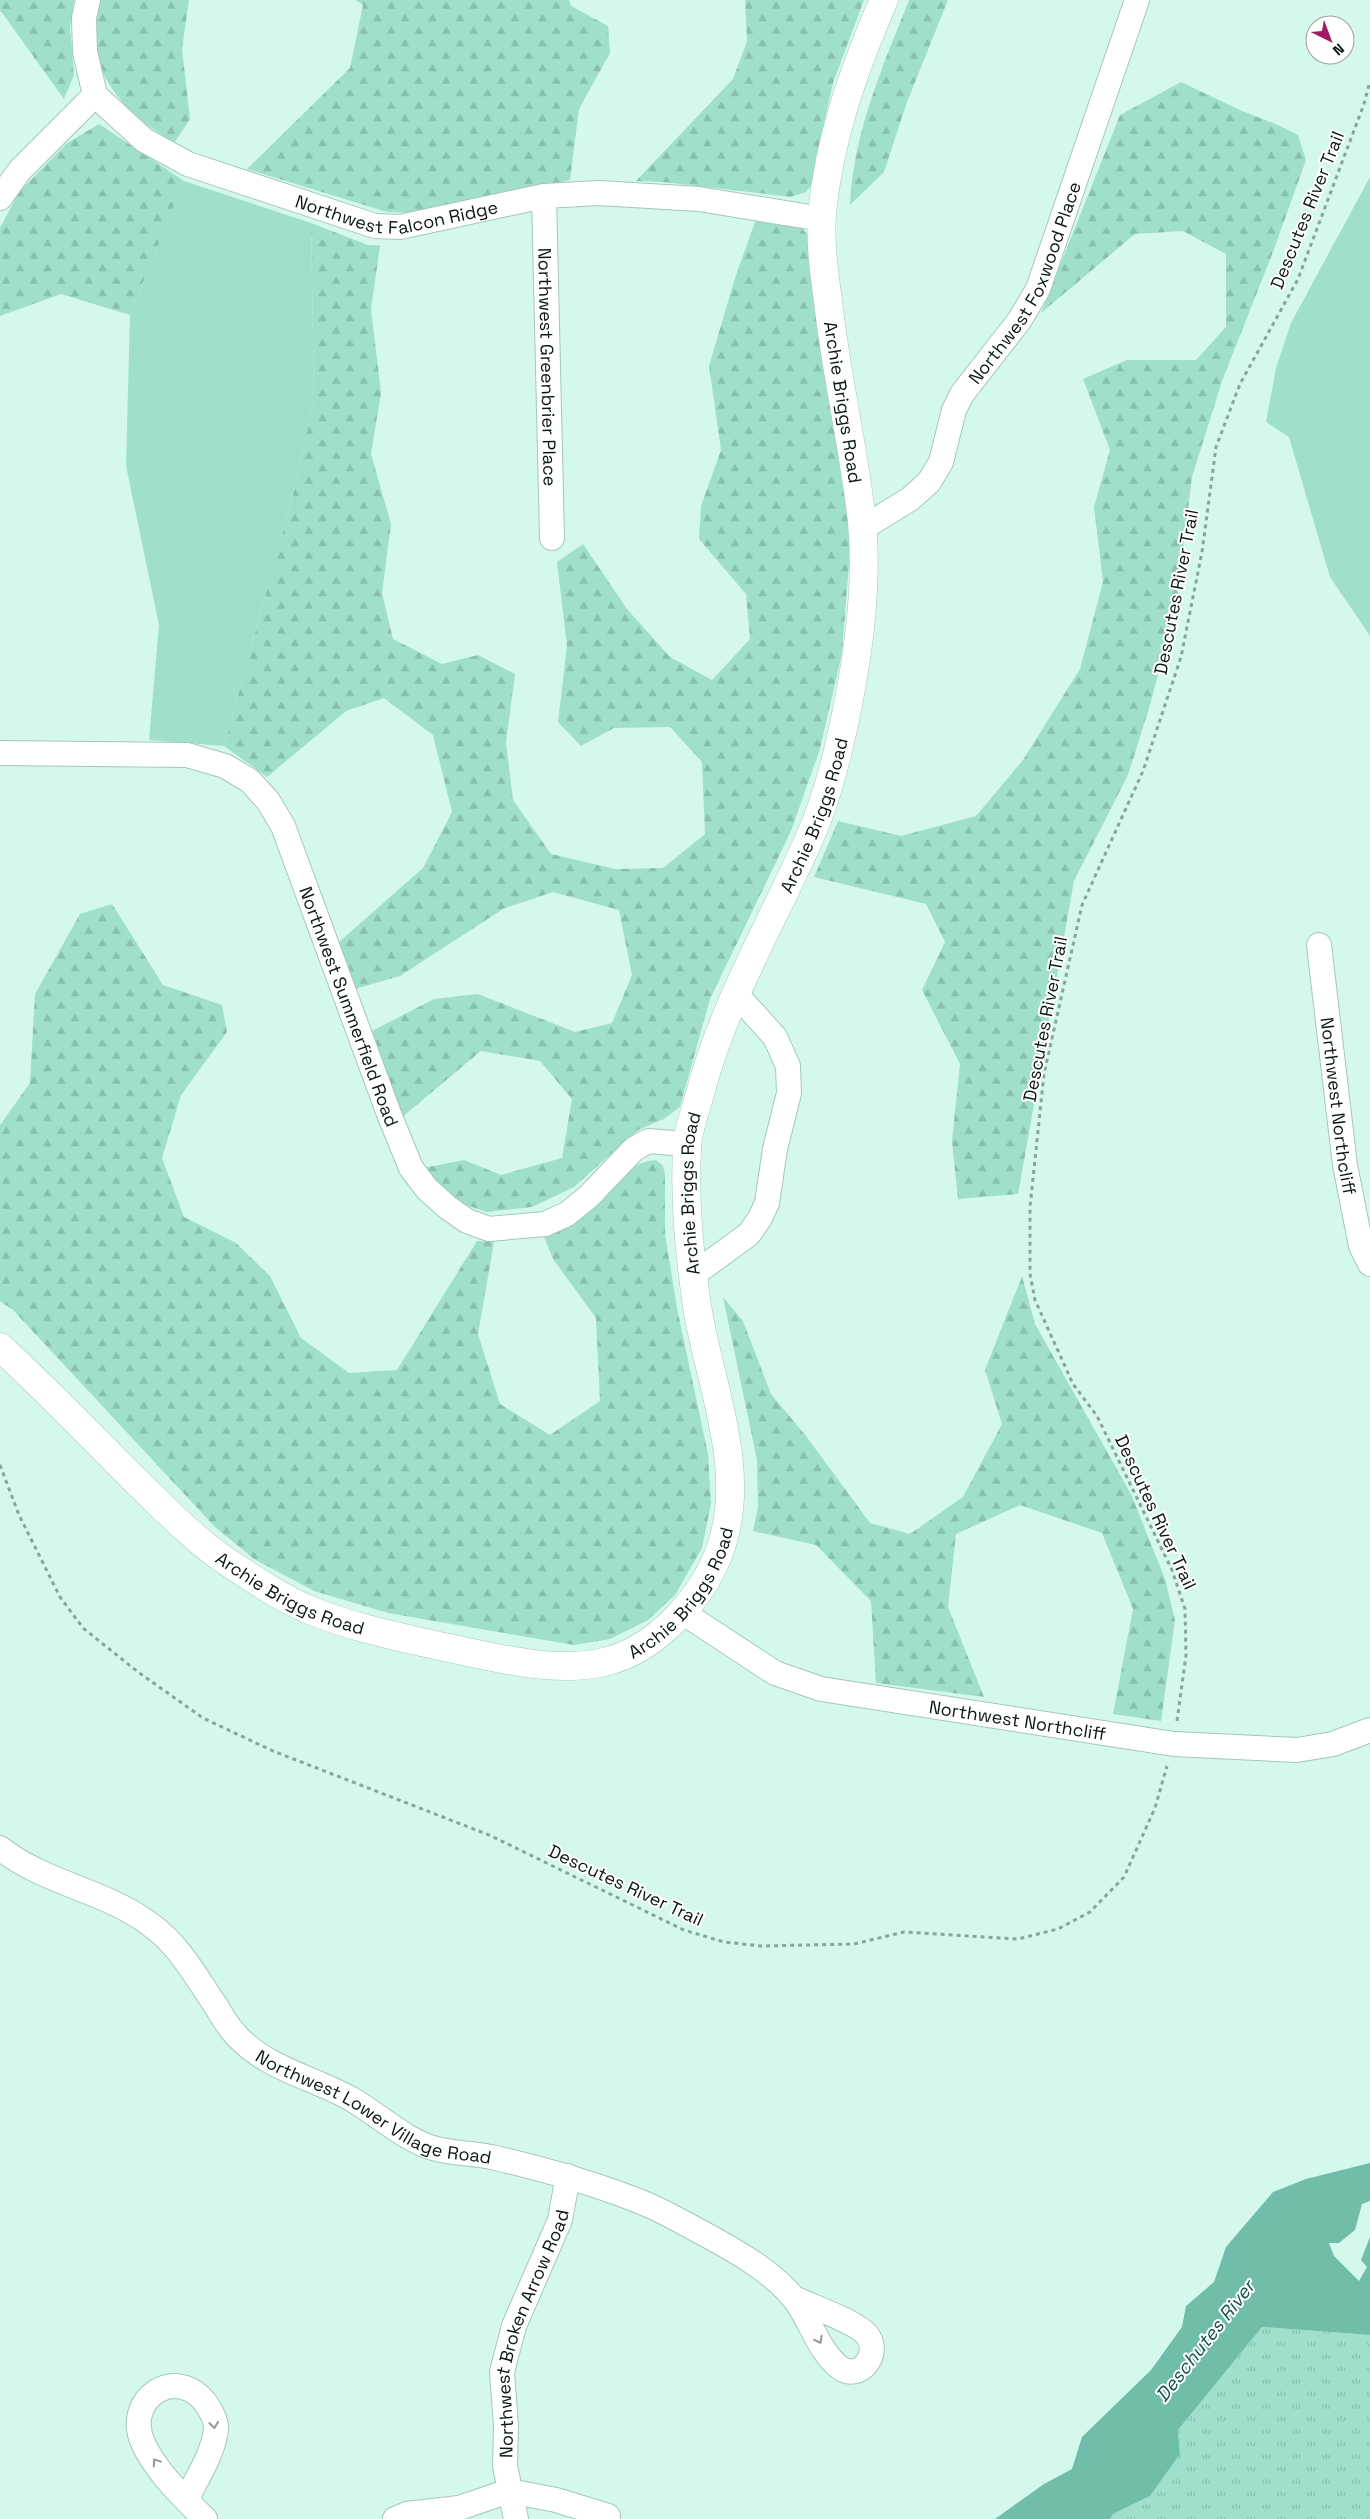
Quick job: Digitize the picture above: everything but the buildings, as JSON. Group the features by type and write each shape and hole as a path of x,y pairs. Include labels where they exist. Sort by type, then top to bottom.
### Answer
{"street":[{"path":"0,198 20,170 95,95 85,52 84,18 88,0"},
{"name":"Archie Briggs Road","path":"0,1347 165,1508 219,1556 277,1594 313,1611 388,1635 522,1662 564,1666 601,1663 637,1651 665,1631 696,1592 722,1548 730,1492 726,1442 707,1358 693,1275 686,1144 709,1060 734,993 812,833 835,759 851,686 862,593 863,528 831,334 823,262 822,219 840,118 859,58 884,0"},
{"name":"Northwest Foxwood Place","path":"863,528 910,499 929,482 942,462 954,410 962,394 1019,321 1038,289 1137,0"},
{"name":"Northwest Falcon Ridge","path":"95,95 144,140 188,164 375,226 400,227 544,196 599,193 699,199 822,219"},
{"name":"Northwest Greenbrier Place","path":"544,196 552,538"},
{"name":"Northwest Summerfield Road","path":"0,753 187,755 225,766 250,781 268,802 283,826 389,1114 411,1168 427,1189 467,1221 489,1229 545,1224 574,1209 634,1150 648,1141 686,1144"},
{"name":"Northwest Northcliff","path":"1319,945 1345,1165 1361,1246 1370,1264"},
{"path":"693,1275 744,1239 760,1218 767,1203 775,1149 789,1093 788,1066 775,1037 734,993"},
{"name":"Northwest Northcliff","path":"682,1612 775,1673 821,1689 1174,1744 1297,1750 1333,1744 1370,1730"},
{"name":"Northwest Lower Village Road","path":"0,1848 48,1876 115,1902 150,1924 175,1944 233,2033 255,2054 281,2068 351,2099 431,2148 491,2157 568,2176 653,2207 748,2258 794,2298"},
{"name":"Northwest Broken Arrow Road","path":"516,2519 505,2466 506,2426 502,2372 514,2326 560,2220 568,2176"},
{"path":"396,2519 407,2514 459,2508 509,2492 556,2500 608,2516"},
{"path":"186,2500 205,2519"}],"path":[{"name":"Descutes River Trail","path":"0,1465 18,1515 60,1597 84,1628 138,1672 203,1718 273,1752 489,1835 684,1930 724,1942 761,1946 854,1944 904,1932 1018,1939 1058,1929 1090,1912 1124,1877 1155,1808 1174,1744 1186,1655 1185,1609 1168,1562 1097,1416 1073,1384 1035,1300 1030,1274 1030,1207 1044,1074 1082,905 1143,772 1181,657 1202,552 1216,447 1240,384 1298,279 1364,104 1370,81"}],"green space":[{"path":"0,0 74,0 70,27 74,75 64,99 0,10"},
{"path":"99,0 189,0 182,49 190,119 175,142 152,128 130,110 113,90 106,78 98,59 96,42"},
{"path":"356,0 569,0 571,6 608,26 610,53 579,109 570,180 412,213 387,212 247,169 350,68 363,5"},
{"path":"745,0 864,0 833,83 818,150 814,182 806,192 791,197 663,182 636,181 733,79 747,41"},
{"path":"909,0 948,0 907,102 884,172 850,205 852,178 863,126 880,75"},
{"path":"1181,82 1298,135 1306,160 1273,252 1222,381 1192,477 1176,606 1150,705 1128,775 1074,881 1018,1194 958,1199 952,1141 960,1064 922,990 945,942 926,904 814,877 838,821 901,836 976,816 1023,760 1080,669 1103,582 1094,507 1110,450 1083,379 1127,360 1196,360 1226,327 1226,254 1183,231 1135,234 1041,313 1120,115"},
{"path":"99,124 184,181 130,315 61,294 0,316 0,228 19,192 66,144"},
{"path":"1370,177 1370,636 1330,577 1289,437 1266,422 1276,368 1291,323"},
{"path":"184,181 311,223 314,400 296,483 224,746 149,740 159,625 126,466 130,315"},
{"path":"757,217 787,220 799,226 809,238 845,478 850,550 842,653 820,749 791,831 710,999 680,1107 664,1119 638,1130 574,1187 532,1207 487,1212 460,1203 432,1183 423,1168 464,1160 501,1175 562,1158 572,1099 540,1061 481,1051 401,1118 370,1032 434,999 478,994 575,1032 612,1023 632,975 619,910 553,892 503,909 400,976 355,989 339,942 423,868 452,812 433,735 384,698 346,711 267,777 224,746 296,483 314,400 311,223 368,245 380,246 371,309 381,393 371,454 391,524 382,593 393,639 442,664 478,655 515,674 506,743 513,800 551,854 615,869 663,868 705,834 702,762 670,727 614,728 581,746 558,722 567,646 557,562 583,544 627,609 670,657 712,680 750,639 746,594 699,539 701,506 721,450 709,366 735,278"},
{"path":"112,904 163,985 222,1005 227,1032 181,1095 162,1158 184,1217 236,1243 270,1276 301,1338 349,1373 397,1370 477,1241 494,1242 478,1334 500,1404 550,1435 600,1401 596,1318 553,1259 543,1234 556,1230 591,1211 607,1196 619,1180 634,1167 644,1162 656,1160 663,1166 665,1174 665,1234 677,1308 708,1454 711,1504 702,1548 675,1595 648,1620 610,1639 574,1645 388,1613 314,1591 254,1559 215,1527 13,1310 0,1301 0,1125 30,1083 35,994 80,914"},
{"path":"1022,1276 1035,1324 1131,1494 1165,1579 1175,1620 1161,1721 1113,1714 1133,1609 1102,1533 1020,1505 956,1534 948,1607 984,1697 876,1683 871,1601 816,1545 753,1531 758,1507 757,1460 723,1297 743,1321 771,1394 806,1436 870,1523 910,1534 963,1497 1002,1424 985,1370"},
{"path":"1262,2327 1370,2335 1370,2519 1110,2519 1113,2514 1150,2496 1180,2454 1178,2430"}],"water":[{"name":"Deschutes River","path":"1370,2163 1370,2201 1362,2204 1355,2230 1339,2243 1329,2243 1334,2256 1359,2281 1367,2267 1361,2260 1370,2237 1370,2335 1262,2327 1178,2430 1180,2454 1150,2496 1113,2514 1110,2519 995,2519 1044,2484 1072,2469 1082,2437 1151,2370 1182,2327 1186,2306 1214,2282 1226,2247 1273,2192 1306,2179"}]}
